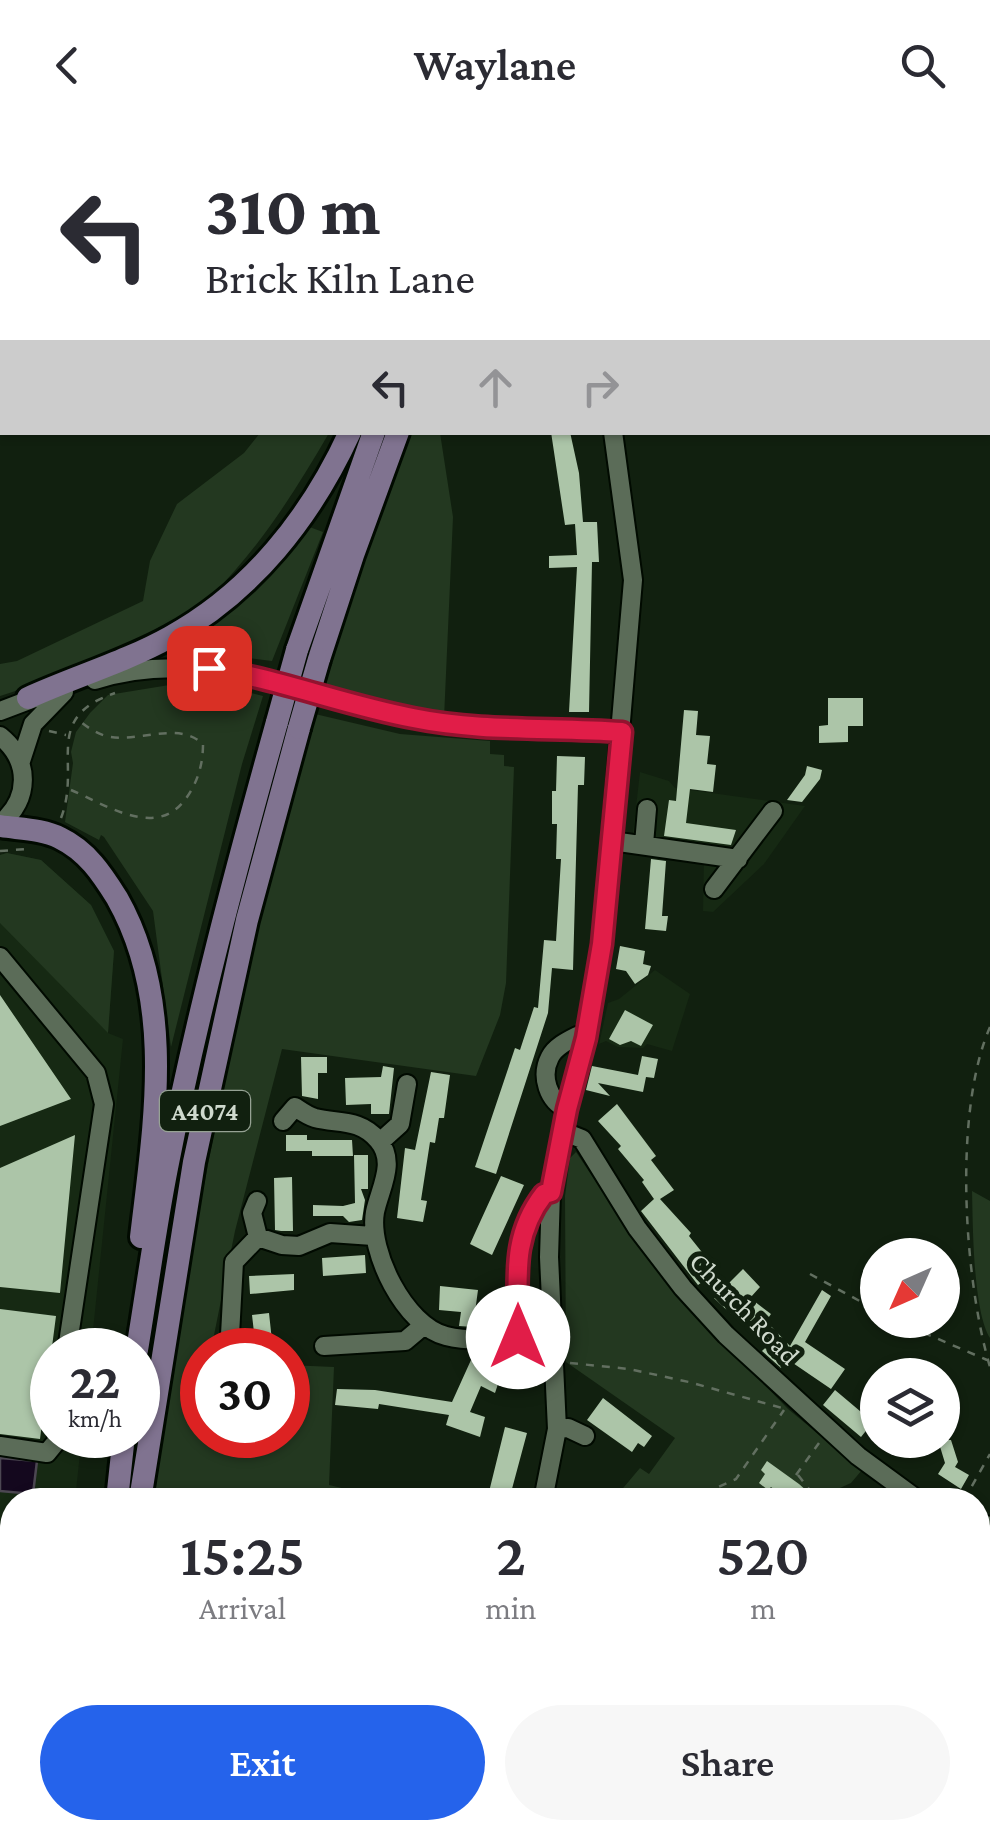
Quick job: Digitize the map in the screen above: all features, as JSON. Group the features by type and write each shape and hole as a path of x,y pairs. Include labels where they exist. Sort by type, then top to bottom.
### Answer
{"main road":[{"path":"28,698 167,638 241,587 300,523 348,435"},
{"name":"A4074","path":"138,1328 167,1168 224,911 288,725 373,435"},
{"name":"A4074","path":"308,654 353,554 397,435"},
{"name":"A4074","path":"142,1488 198,1144 288,725"},
{"path":"0,825 55,835 93,862 124,912 142,960 154,1012 157,1103 134,1296 134,1328"},
{"path":"117,1488 121,1458"}],"street":[{"path":"545,1488 557,1429 549,1257 551,1192 586,1038 602,944 633,580 613,435"},
{"path":"0,711 28,698 64,692 122,672 209,668 248,674 446,724 622,732"},
{"path":"20,761 33,724 64,692"},
{"path":"0,736 20,761 24,780 21,798 0,825"},
{"path":"644,844 647,809"},
{"path":"714,889 773,811"},
{"path":"612,841 738,859"},
{"path":"0,957 96,1073 104,1104 70,1328"},
{"path":"567,1109 556,1104 548,1091 546,1069 557,1048 577,1036 586,1038"},
{"path":"380,1142 400,1124 406,1084"},
{"path":"283,1121 294,1107 315,1118 355,1122 380,1142 388,1169 375,1212 373,1236 383,1268 424,1325 446,1336 553,1334"},
{"name":"Church Road","path":"562,1131 582,1138 622,1206 683,1288 789,1403 899,1488"},
{"path":"518,1337 522,1230 544,1194 551,1192"},
{"path":"257,1201 252,1213 258,1237"},
{"path":"258,1237 282,1246 299,1246 330,1233 373,1236"},
{"path":"230,1328 234,1262 258,1237"},
{"path":"324,1346 405,1341 424,1325"},
{"path":"557,1429 568,1428 585,1436"},
{"path":"0,1446 30,1450"}],"path":[{"path":"55,835 69,789 66,735 87,706 116,692"},
{"path":"69,789 121,811 161,819 174,814 190,793 203,764 203,744 194,736 105,736 76,718"},
{"path":"0,852 32,849"},
{"path":"990,1028 972,1091 968,1162 970,1245 990,1367"},
{"path":"810,1274 860,1302"},
{"path":"935,1338 988,1361"},
{"path":"554,1365 566,1362 629,1370 789,1403 736,1479 716,1488"},
{"path":"808,1488 797,1474 829,1430"},
{"path":"971,1488 990,1454"}],"shaded area":[{"path":"258,435 328,435 276,517 213,594 143,638 80,667 0,696 0,664 17,661 143,601 150,561 177,504 244,453"},
{"path":"411,435 440,435 453,517 444,718 324,688 381,508"},
{"path":"304,525 323,532 272,661 188,650 183,637"},
{"path":"200,680 263,696 242,764 171,1047 153,911 104,837 101,835 99,840 65,822 71,752 76,732 90,713 108,695"},
{"path":"315,714 400,734 490,741 490,754 504,755 504,766 514,767 506,983 500,1015 476,1076 282,1049 235,1231 215,1328 180,1328 180,1458 310,1458 310,1366 334,1367 329,1485 342,1488 152,1488 156,1458 160,1458 170,1358 244,981"},
{"path":"640,772 669,781 675,788 805,806 764,864 713,912 703,911 704,856 631,850"},
{"path":"7,853 41,860 91,905 114,951 108,1033 123,1039 93,1328 30,1328 30,1458 80,1458 76,1488 0,1488 0,855"},
{"path":"0,855 41,860 91,905 114,951 108,1033 0,923"},
{"path":"655,970 690,994 672,1051 647,1044 643,1048 618,1047 606,1041 599,1044 608,1003 619,999"},
{"path":"576,1152 678,1296 788,1409 862,1470 851,1483 840,1488 623,1488 640,1468 649,1474 675,1438 566,1362 565,1196 570,1158"},
{"path":"972,1191 990,1201 990,1338 977,1289"},
{"path":"0,1458 37,1461 34,1488 0,1488"}],"building":[{"path":"551,435 571,435 583,522 597,522 599,562 592,562 589,712 569,712 577,567 549,568 549,556 577,555 575,524 565,525"},
{"path":"828,698 863,698 863,726 848,726 848,742 819,743 819,726 828,725"},
{"path":"684,710 698,711 696,735 710,736 707,764 716,765 713,792 690,789 686,823 736,830 731,845 664,836 669,800 676,801"},
{"path":"557,756 585,757 584,785 578,785 573,970 552,968 548,1013 496,1174 475,1167 515,1048 520,1050 534,1007 538,1008 544,940 556,941 561,859 556,859 557,824 552,824 552,791 556,791"},
{"path":"807,766 822,770 820,779 802,802 787,800 805,775"},
{"path":"651,859 666,861 662,916 668,916 666,931 645,929"},
{"path":"620,946 645,951 643,964 651,966 648,975 635,984 626,971 616,969"},
{"path":"0,995 71,1099 0,1126"},
{"path":"625,1010 653,1025 641,1046 631,1041 620,1045 609,1039"},
{"path":"642,1056 658,1059 654,1078 646,1077 643,1092 598,1083 610,1096 586,1090 592,1066 638,1075"},
{"path":"301,1057 327,1057 327,1073 318,1073 318,1099 302,1096"},
{"path":"383,1066 394,1068 389,1114 371,1114 371,1104 346,1105 345,1078 381,1077"},
{"path":"431,1072 450,1075 444,1118 439,1118 435,1143 430,1142 421,1200 427,1201 423,1222 397,1218 405,1148 415,1150"},
{"path":"617,1104 656,1156 651,1160 674,1190 660,1199 691,1233 689,1236 717,1271 698,1285 641,1211 654,1199 618,1149 621,1146 598,1121"},
{"path":"75,1135 60,1293 0,1287 0,1168"},
{"path":"286,1135 307,1135 307,1140 352,1140 353,1156 312,1156 312,1151 286,1151"},
{"path":"354,1155 368,1155 368,1189 361,1189 365,1200 362,1220 349,1222 343,1216 313,1216 313,1205 355,1203"},
{"path":"501,1176 524,1185 492,1255 470,1244"},
{"path":"292,1177 293,1231 275,1230 274,1178"},
{"path":"365,1255 366,1273 323,1276 322,1258"},
{"path":"743,1269 760,1287 750,1298 771,1314 766,1321 790,1346 822,1290 831,1296 805,1342 845,1369 831,1389 787,1359 781,1368 762,1351 771,1342 714,1298"},
{"path":"294,1274 294,1290 250,1294 249,1276"},
{"path":"440,1286 478,1290 473,1327 459,1326 461,1312 439,1310"},
{"path":"0,1309 56,1316 54,1328 30,1328 30,1438 0,1434"},
{"path":"269,1313 271,1328 253,1328 252,1315"},
{"path":"471,1360 501,1375 495,1393 481,1386 470,1412 485,1417 480,1437 446,1425 449,1415 379,1404 378,1409 335,1405 337,1389 375,1390 452,1402"},
{"path":"835,1390 860,1411 860,1436 823,1405"},
{"path":"603,1398 652,1436 644,1447 638,1443 632,1452 587,1420"},
{"path":"505,1427 527,1433 512,1488 490,1488"},
{"path":"943,1458 957,1458 955,1467 969,1475 959,1488 938,1474 945,1463"},
{"path":"767,1461 804,1488 765,1488 759,1483 765,1474 761,1470"}],"route":[{"path":"209,668 248,674 446,724 622,732 602,944 592,1007 551,1192 544,1194 530,1212 522,1230 518,1337"}]}
